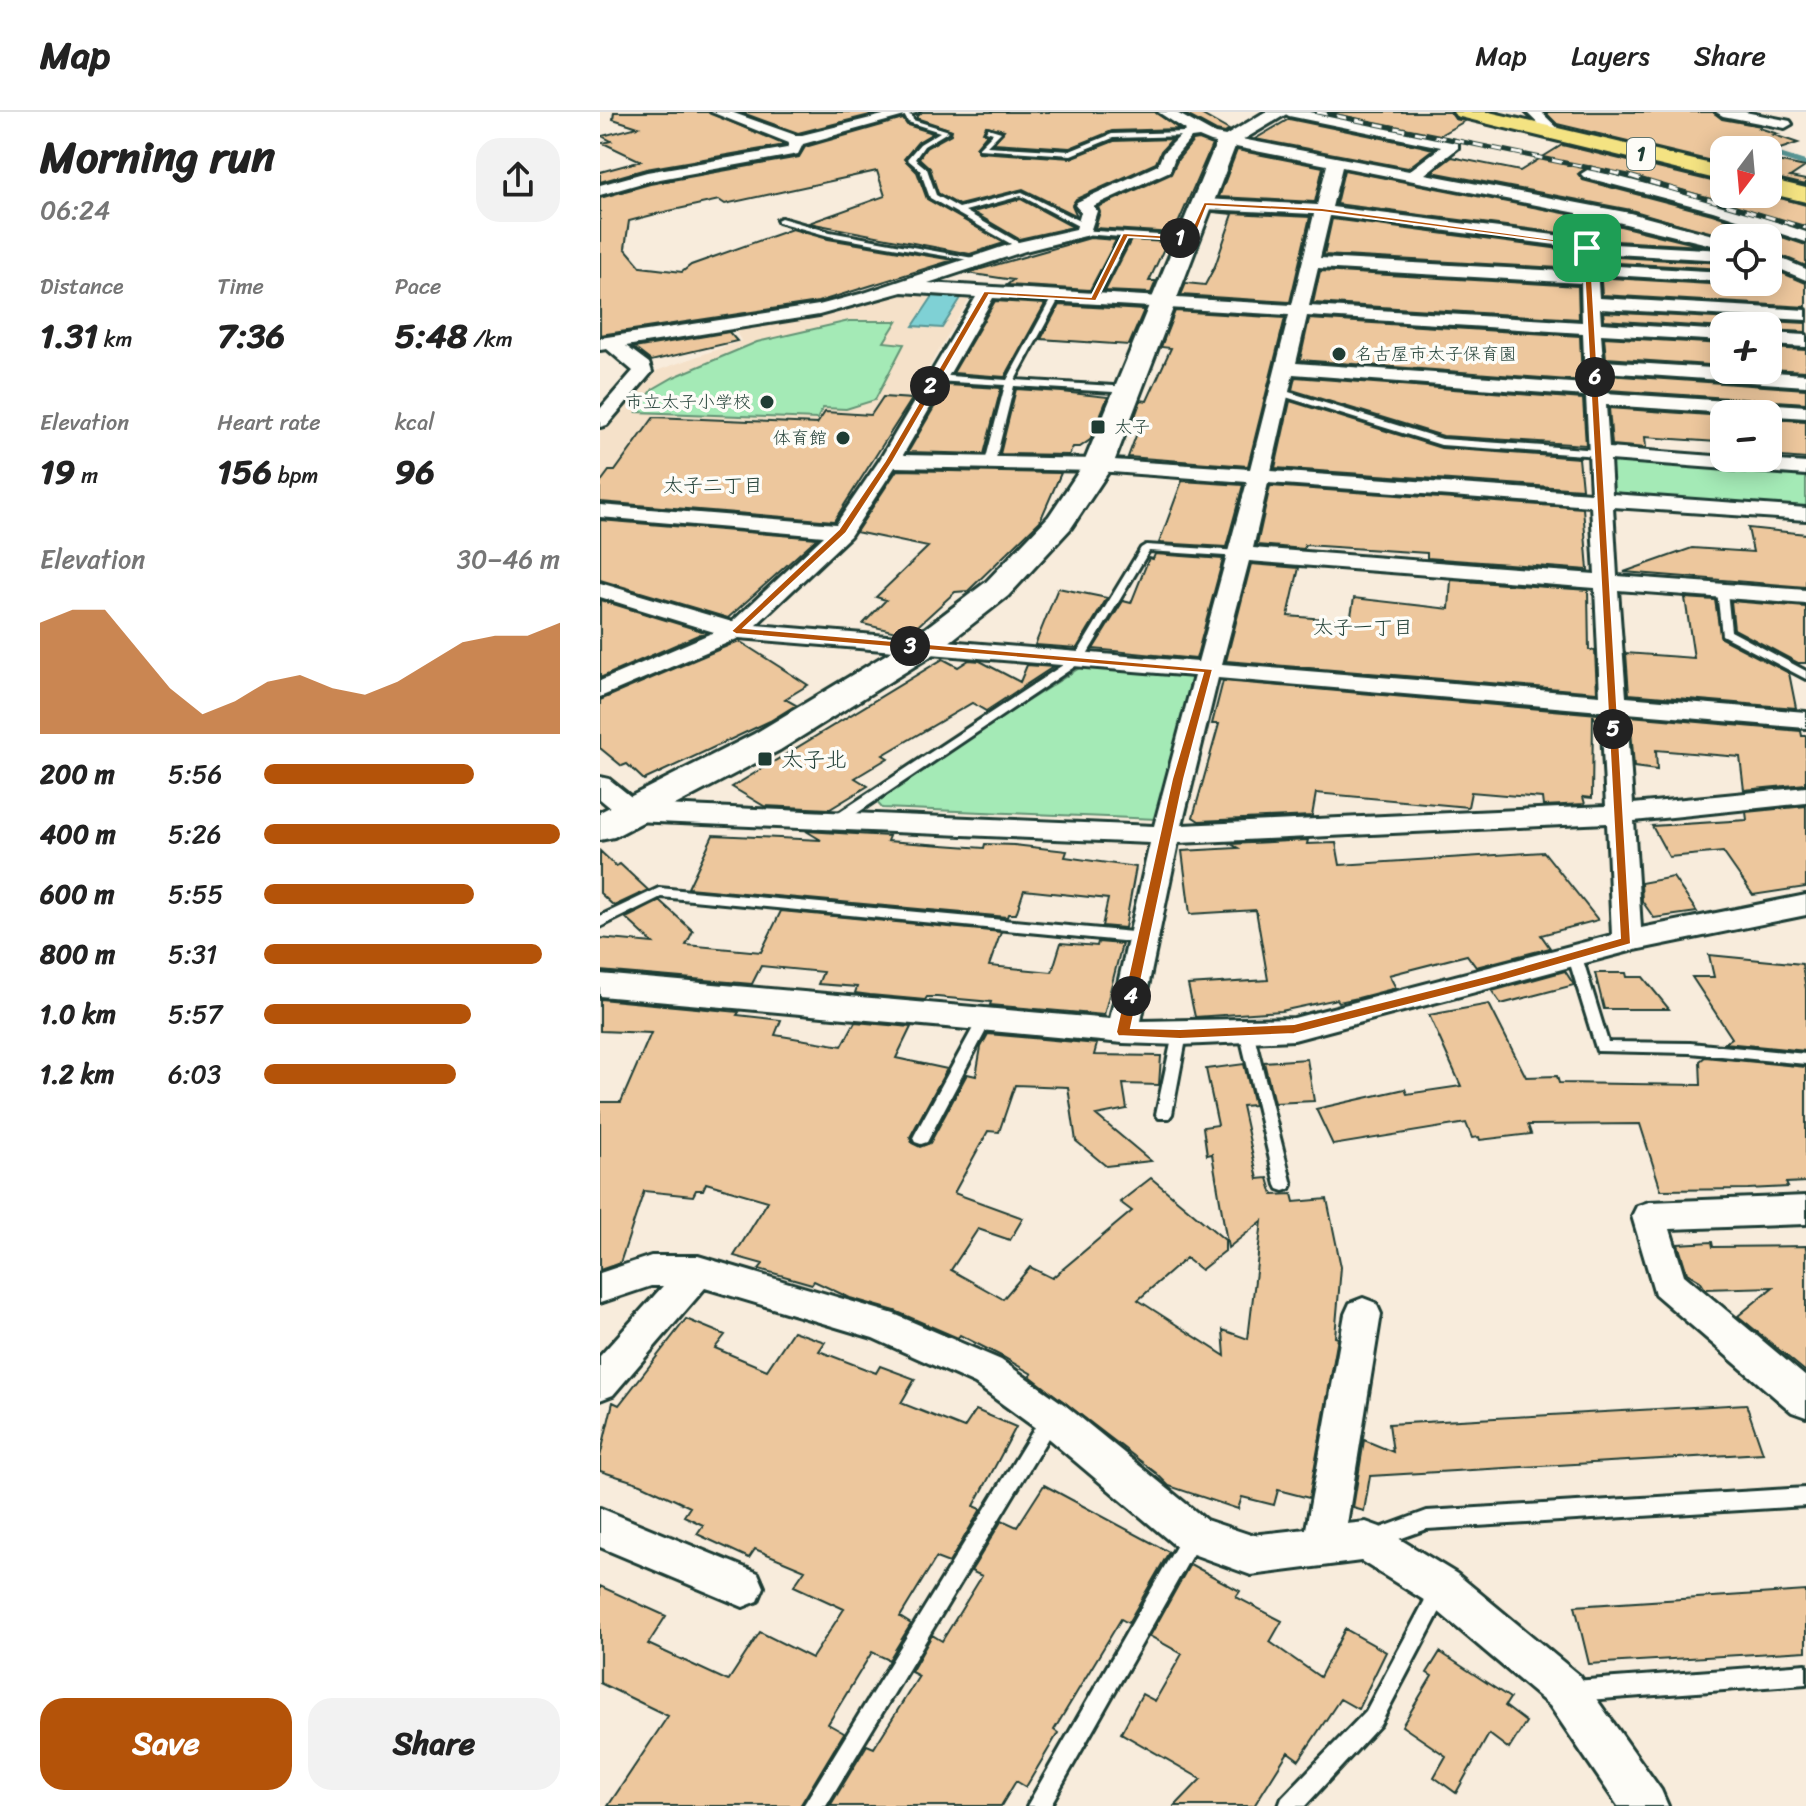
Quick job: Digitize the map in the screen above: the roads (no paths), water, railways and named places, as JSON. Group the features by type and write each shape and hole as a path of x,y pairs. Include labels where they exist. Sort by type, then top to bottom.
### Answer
{"highway":[{"name":"1","path":"1463,112 1710,171"},
{"path":"1782,189 1806,195"}],"street":[{"path":"718,112 797,141 908,113"},
{"path":"1165,112 1193,134 1630,218 1710,239"},
{"path":"600,828 767,742 922,647 997,589 1060,522 1098,465 1165,304 1227,141 1280,112"},
{"path":"1289,112 1453,145 1410,178"},
{"path":"1723,112 1789,123"},
{"path":"1537,113 1558,135"},
{"path":"605,343 819,310 1084,229 1089,211 1083,205 1165,168 1168,156 1193,134"},
{"path":"600,190 647,177 793,151 797,141"},
{"path":"1123,1032 1178,779 1240,554 1335,163"},
{"path":"1589,174 1666,193 1806,237"},
{"path":"1630,218 1666,193"},
{"path":"1204,204 1322,210 1587,246 1710,254"},
{"path":"1585,210 1627,941"},
{"path":"1309,262 1710,277"},
{"path":"1782,264 1806,275"},
{"path":"1782,280 1806,281"},
{"path":"902,287 1710,335"},
{"path":"600,690 736,631 842,531 889,461 987,293"},
{"path":"1590,303 1806,315"},
{"path":"1782,340 1806,341"},
{"path":"600,421 643,372 642,367 605,343"},
{"path":"1594,366 1806,380"},
{"path":"1285,368 1806,412"},
{"path":"1599,453 1806,469"},
{"path":"889,461 1098,465 1806,514"},
{"path":"600,511 842,531"},
{"path":"1240,554 1806,597"},
{"path":"600,590 736,631 1806,720"},
{"path":"600,785 633,812 1167,835 1618,814 1806,795"},
{"path":"600,985 1123,1032 1180,1034 1294,1029 1627,941 1806,905"},
{"path":"1806,1210 1649,1216 1668,1283 1806,1400"},
{"path":"600,1288 651,1271 698,1271 881,1325 988,1372 1051,1417 1193,1535 1251,1555 1366,1541 1442,1588 1565,1691 1645,1806"},
{"path":"600,1383 698,1271"},
{"path":"1323,1546 1363,1314"},
{"path":"600,1527 743,1587"}],"lane":[{"path":"908,113 910,121 917,125 946,131 922,145 911,162 923,169 933,196 1020,247"},
{"path":"988,130 998,132 981,148 1023,153 1071,153 1112,136 1193,134"},
{"path":"958,211 1022,194 1084,229 1190,239"},
{"path":"781,220 829,234 980,260"},
{"path":"1093,299 1126,235"},
{"path":"990,462 1010,382 1056,297"},
{"path":"935,378 1130,390"},
{"path":"1279,392 1441,442 1599,453"},
{"path":"833,823 1079,659 1146,548 1240,554"},
{"path":"1722,591 1726,633 1806,676"},
{"path":"600,922 659,892 1143,938"},
{"path":"1575,957 1602,1047 1690,1048 1806,1059"},
{"path":"921,1138 984,1021"},
{"path":"1246,1031 1284,1185"},
{"path":"1164,1114 1180,1034"},
{"path":"814,1806 1051,1417"},
{"path":"1366,1541 1427,1520 1806,1497"},
{"path":"1038,1806 1193,1535"},
{"path":"1290,1806 1373,1718 1442,1588"},
{"path":"1565,1691 1806,1674"}],"water":[{"path":"933,296 961,298 942,328 913,326"}],"waterway":[{"path":"1782,156 1806,164"}],"railway":[{"path":"1317,112 1629,176 1806,228"}],"place":[{"name":"名古屋市太子保育園","path":"1339,354"},
{"name":"市立太子小学校","path":"767,402"},
{"name":"太子","path":"1098,427"},
{"name":"体育館","path":"843,438"},
{"name":"太子北","path":"765,759"}],"district":[{"name":"太子二丁目","path":"713,485"},
{"name":"太子一丁目","path":"1363,627"}]}
